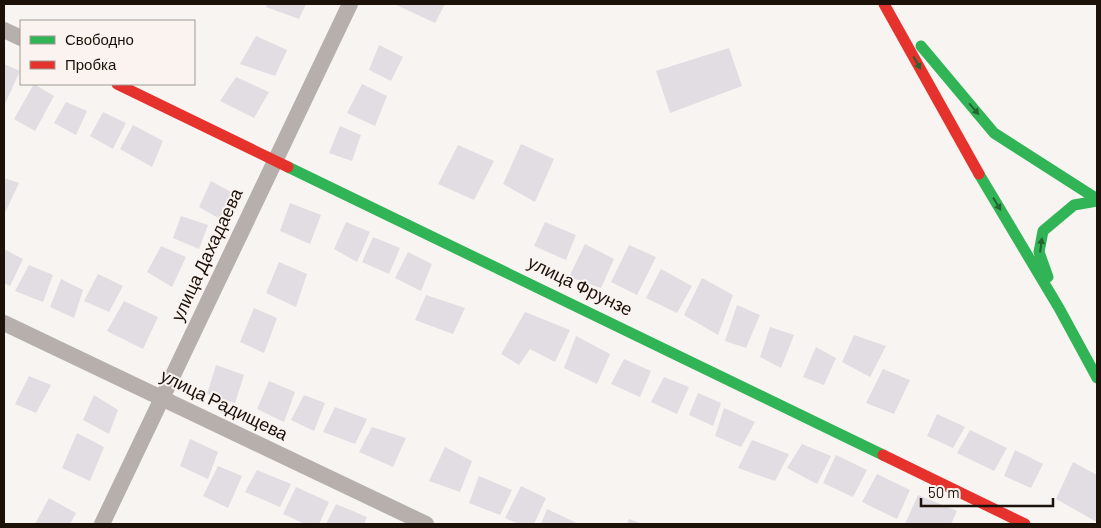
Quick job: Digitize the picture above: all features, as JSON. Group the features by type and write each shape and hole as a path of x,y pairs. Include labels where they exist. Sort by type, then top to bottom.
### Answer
{"street":[{"name":"улица Дахадаева","path":"102,524 350,4"},
{"path":"885,4 994,133 1097,200"},
{"path":"885,4 968,156 1059,308 1097,378"},
{"path":"4,30 20,38"},
{"name":"улица Фрунзе","path":"118,85 1025,524"},
{"path":"1059,308 1039,252 1043,231 1074,204 1097,200"},
{"name":"улица Радищева","path":"4,323 163,397 426,524"}],"building":[{"path":"267,4 306,4 299,19 266,7"},
{"path":"394,4 445,4 435,23"},
{"path":"256,36 287,50 275,76 240,64"},
{"path":"379,45 403,57 391,81 369,70"},
{"path":"729,48 742,86 670,113 656,71"},
{"path":"4,64 20,71 4,106"},
{"path":"236,77 269,92 254,118 220,101"},
{"path":"362,84 387,96 375,126 347,113"},
{"path":"33,85 54,96 35,131 14,119"},
{"path":"66,102 87,111 76,135 54,123"},
{"path":"103,112 126,123 113,149 90,136"},
{"path":"133,125 163,141 152,167 120,149"},
{"path":"340,126 361,135 352,161 329,153"},
{"path":"521,144 554,159 535,202 503,184"},
{"path":"458,145 494,161 474,200 438,184"},
{"path":"4,178 19,183 4,215"},
{"path":"211,181 233,193 220,219 199,207"},
{"path":"290,203 321,215 310,244 280,231"},
{"path":"181,216 208,225 199,249 173,238"},
{"path":"346,222 370,232 357,262 334,249"},
{"path":"545,222 576,235 566,260 534,246"},
{"path":"373,237 400,248 389,274 362,262"},
{"path":"585,244 614,259 601,288 569,277"},
{"path":"629,245 656,257 637,295 611,282"},
{"path":"161,246 186,257 172,287 147,272"},
{"path":"4,249 23,259 10,286 4,283"},
{"path":"408,252 432,264 421,291 395,278"},
{"path":"279,262 307,274 296,307 266,293"},
{"path":"29,265 53,275 43,302 15,291"},
{"path":"661,269 692,286 677,313 646,298"},
{"path":"98,274 123,286 109,312 84,301"},
{"path":"702,278 733,295 718,335 684,315"},
{"path":"61,279 83,290 74,318 50,307"},
{"path":"426,295 465,308 453,334 415,320"},
{"path":"124,301 158,317 143,349 107,331"},
{"path":"737,305 760,315 746,348 725,341"},
{"path":"254,308 277,318 264,353 240,342"},
{"path":"525,312 570,330 555,362 530,349 519,365 501,354"},
{"path":"770,327 794,335 781,368 760,357"},
{"path":"854,335 886,346 870,377 842,362"},
{"path":"576,336 610,354 597,384 564,368"},
{"path":"816,347 836,358 824,385 803,377"},
{"path":"624,359 651,371 640,397 611,384"},
{"path":"216,365 244,375 235,403 207,394"},
{"path":"883,369 910,380 894,414 866,403"},
{"path":"29,376 51,385 36,413 15,404"},
{"path":"664,377 689,387 677,414 651,402"},
{"path":"269,381 295,392 284,422 257,409"},
{"path":"698,393 721,403 713,426 689,415"},
{"path":"94,395 118,410 109,434 83,420"},
{"path":"304,395 325,403 314,431 291,420"},
{"path":"335,407 367,419 355,444 323,432"},
{"path":"724,408 755,422 741,447 715,436"},
{"path":"937,414 965,427 953,448 927,436"},
{"path":"372,427 406,438 393,467 359,452"},
{"path":"970,430 1007,448 994,471 957,453"},
{"path":"77,433 104,447 90,481 62,468"},
{"path":"190,439 218,452 208,479 180,466"},
{"path":"752,440 789,454 775,481 738,468"},
{"path":"802,444 831,456 817,484 787,468"},
{"path":"445,447 472,461 460,492 429,481"},
{"path":"1015,450 1043,464 1031,488 1004,476"},
{"path":"836,455 867,470 853,497 823,483"},
{"path":"1073,462 1097,475 1097,522 1056,499"},
{"path":"218,466 242,476 228,508 203,496"},
{"path":"257,470 291,484 280,507 245,492"},
{"path":"877,474 910,490 897,519 862,502"},
{"path":"479,476 512,490 500,515 469,503"},
{"path":"521,486 546,498 534,524 519,524 505,518"},
{"path":"296,487 329,502 319,524 305,524 283,514"},
{"path":"918,495 957,511 951,524 905,524"},
{"path":"49,498 76,513 70,524 35,524"},
{"path":"336,504 367,517 364,524 326,524"},
{"path":"547,509 579,524 541,524"},
{"path":"629,519 643,524 627,524"}],"traffic: fast":[{"path":"921,46 994,133 1097,199"},
{"path":"288,167 883,455"},
{"path":"979,174 1059,308 1097,378"},
{"path":"1048,277 1039,252 1043,231 1074,205 1097,201"}],"traffic: jam":[{"path":"884,4 979,174"},
{"path":"119,85 288,167"},
{"path":"883,455 1025,524"}]}
